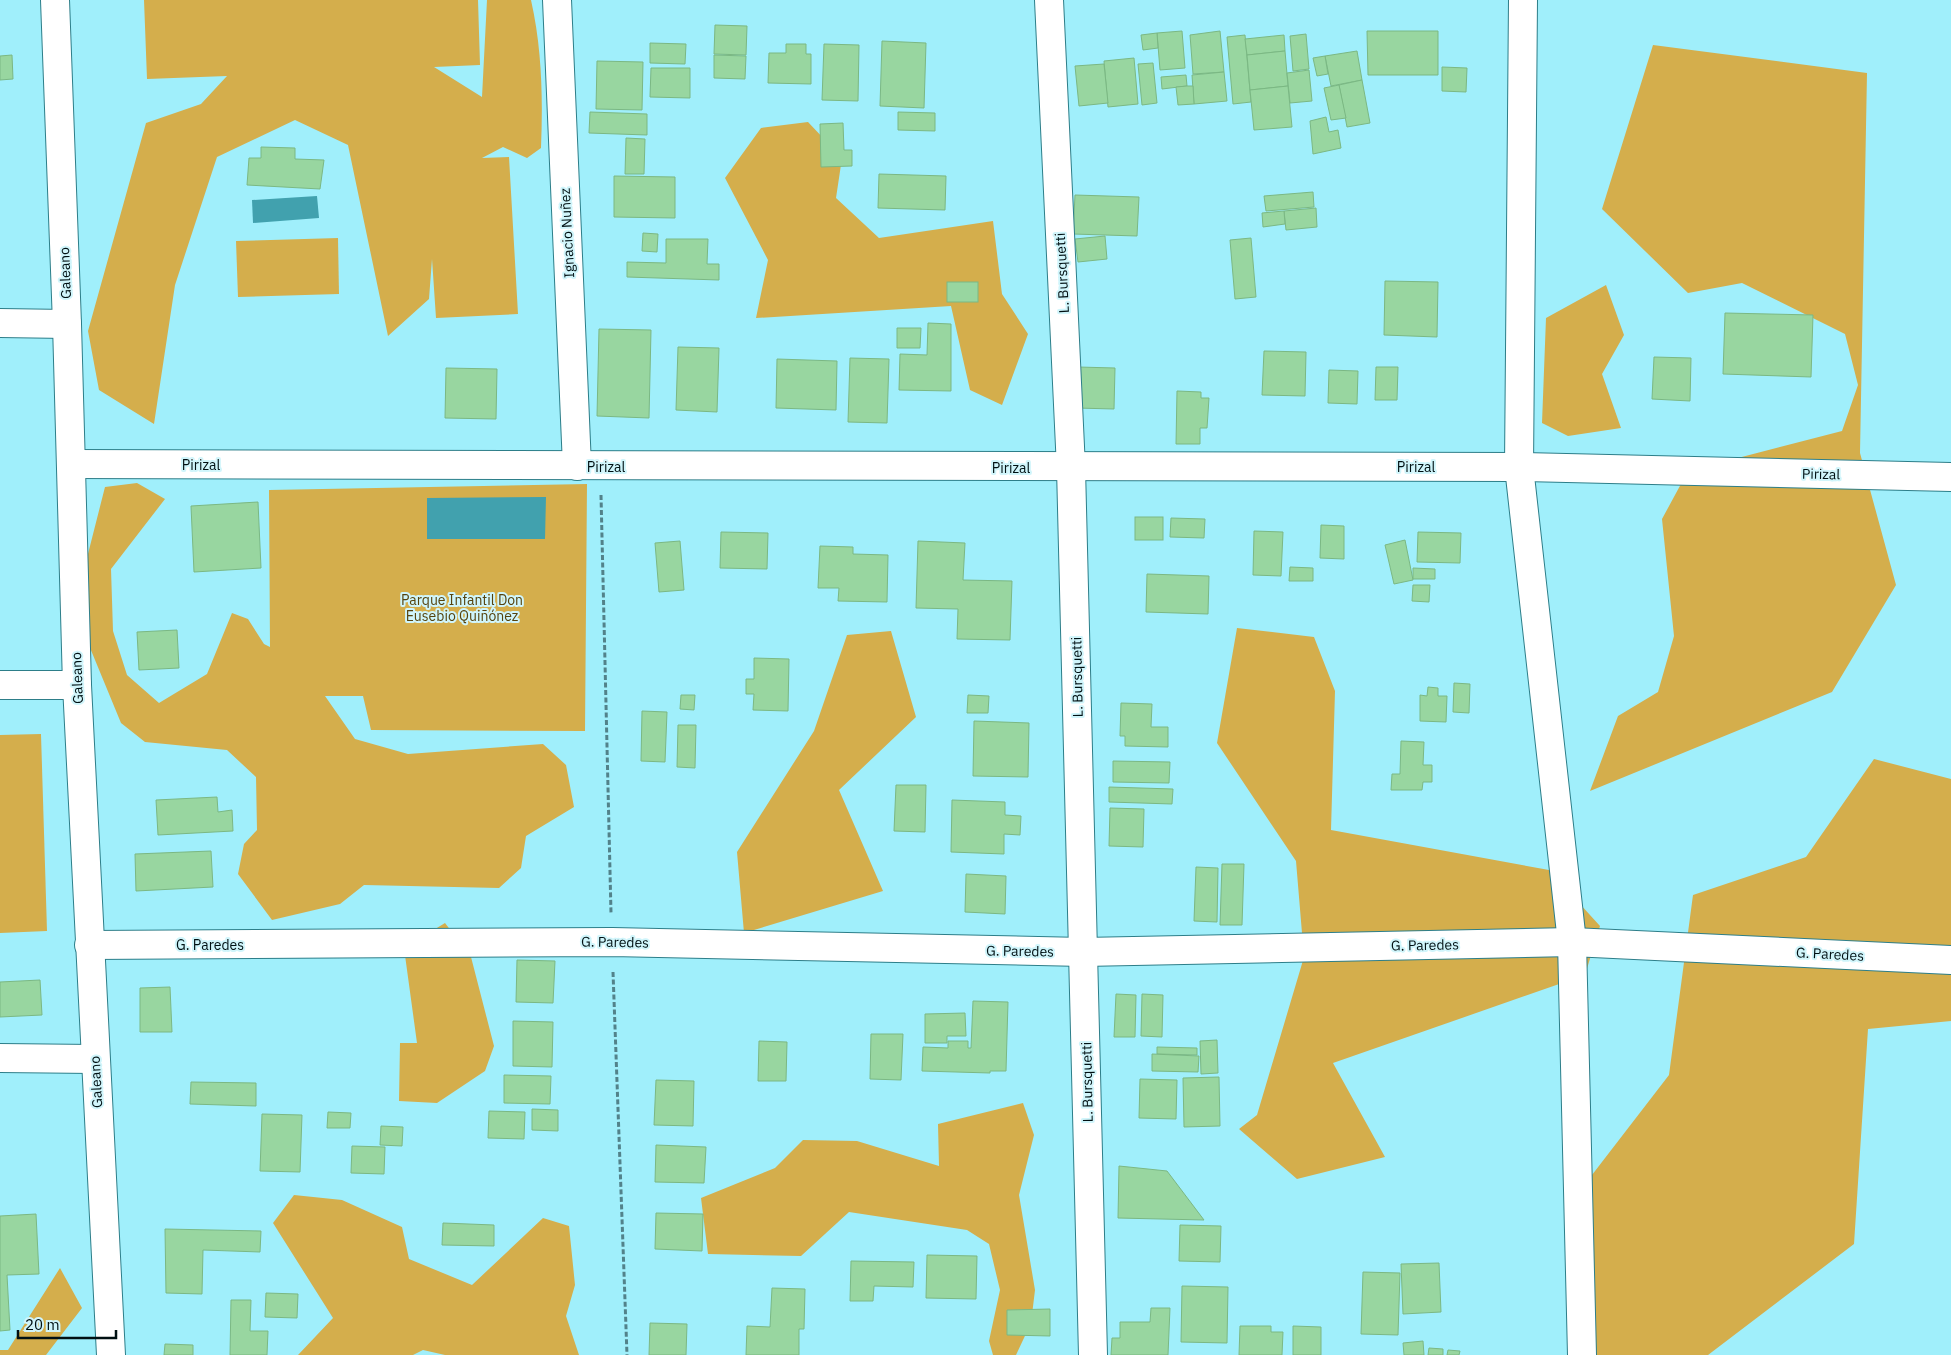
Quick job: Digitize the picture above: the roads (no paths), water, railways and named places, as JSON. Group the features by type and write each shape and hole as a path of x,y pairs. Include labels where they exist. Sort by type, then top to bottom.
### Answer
{"street":[{"name":"Galeano","path":"55,0 72,464 77,685 94,1059 111,1355"},
{"name":"Ignacio Nuñez","path":"557,0 577,466"},
{"name":"L. Bursquetti","path":"1049,0 1071,468 1093,1355"},
{"path":"1523,0 1519,467 1572,942 1582,1355"},
{"path":"0,323 67,324"},
{"name":"Pirizal","path":"72,464 1071,468 1519,467 1951,477"},
{"path":"0,685 77,685"},
{"name":"G. Paredes","path":"89,946 612,942 1084,952 1572,942 1951,960"},
{"path":"0,1058 94,1059"}],"water":[{"path":"317,196 319,218 253,223 252,200"},
{"path":"546,497 545,539 427,539 427,498"}],"park label":[{"name":"Parque Infantil Don Eusebio Quiñónez","path":"462,608"}]}
